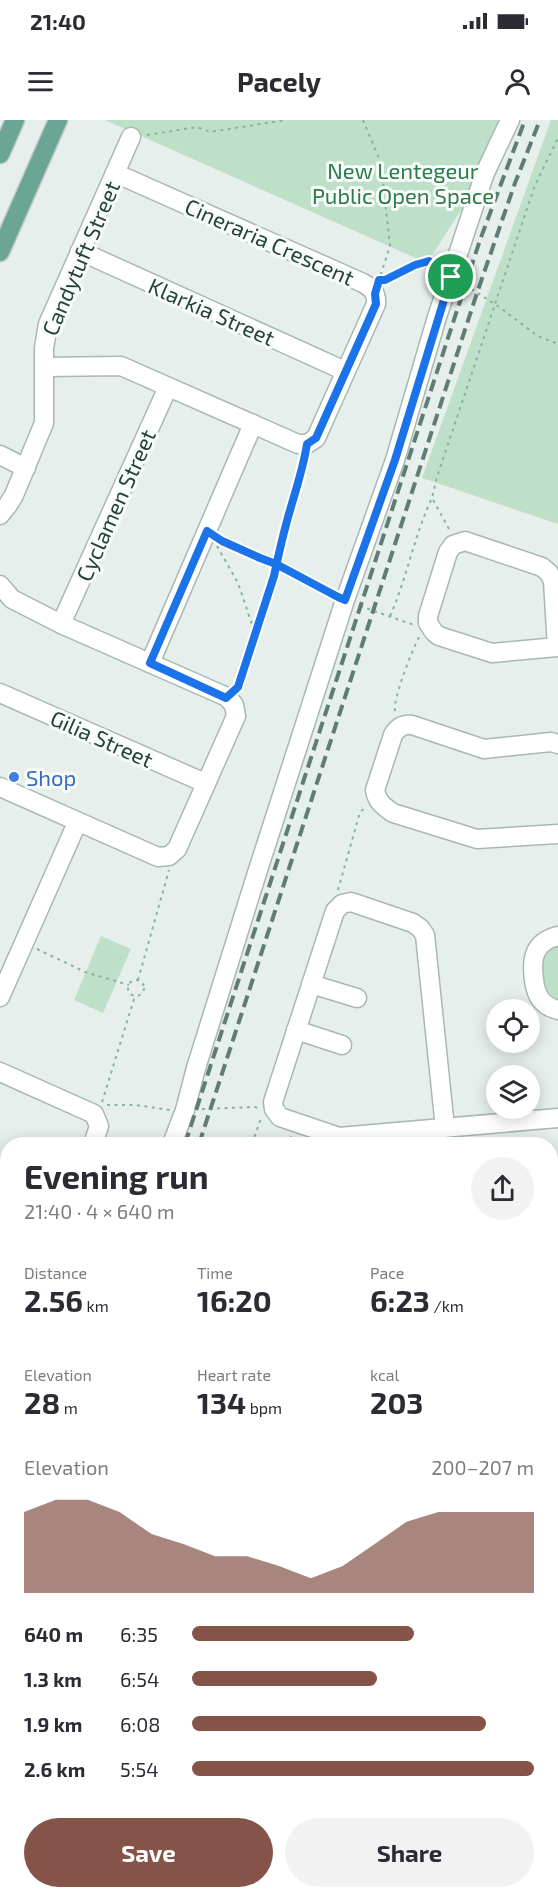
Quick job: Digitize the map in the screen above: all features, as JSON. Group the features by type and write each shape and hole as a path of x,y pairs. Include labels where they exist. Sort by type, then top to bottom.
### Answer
{"main road":[{"path":"0,154 15,120"},
{"path":"0,252 58,120"}],"street":[{"path":"175,1137 345,600 395,460 485,172 510,120"},
{"name":"Candytuft Street","path":"0,515 8,506 44,423 44,348 48,324 131,137"},
{"name":"Cineraria Crescent","path":"115,173 371,287 375,294 376,304 316,438 307,444"},
{"name":"Klarkia Street","path":"80,251 345,371"},
{"path":"45,367 121,366 298,444 307,444"},
{"name":"Cyclamen Street","path":"61,624 168,387"},
{"path":"150,663 253,424"},
{"path":"0,455 26,468"},
{"path":"469,542 542,567 549,573 553,581 557,646 492,653 439,636 427,629 428,616 448,552 457,543 469,542"},
{"path":"0,585 12,599 61,624 226,698 234,705 236,716 177,849 169,856 158,857 0,787"},
{"name":"Gilia Street","path":"0,693 205,783"},
{"path":"558,744 551,742 484,749 412,726 400,727 393,735 375,790 382,806 393,813 469,838 558,834"},
{"path":"0,997 77,823"},
{"path":"445,1128 425,935 413,923 351,902 342,904 335,911 273,1102 274,1109 280,1117 339,1137 445,1128 558,1118"},
{"path":"558,936 544,942 539,947 535,952 532,965 538,996 545,1005 558,1011"},
{"path":"311,984 357,998"},
{"path":"296,1030 342,1045"},
{"path":"0,1072 94,1114 99,1126 95,1137"}],"path":[{"path":"131,137 197,128 210,132 286,120"},
{"path":"363,120 381,163 389,234 390,246 379,280 385,280 415,265 429,261 495,304 538,336 558,344"},
{"path":"389,617 432,498 437,477 535,185 558,138"},
{"path":"226,698 238,687 276,564 307,444"},
{"path":"432,498 457,543"},
{"path":"255,633 238,583 217,547 215,536 276,564 338,597 427,629 418,638 394,707 400,727"},
{"path":"342,904 337,888 360,812 377,799"},
{"path":"138,980 169,872"},
{"path":"30,946 85,972 129,985"},
{"path":"138,980 144,984 144,992 135,996 129,992 129,985 138,980"},
{"path":"101,1105 135,996"},
{"path":"254,1137 262,1116"}],"green space":[{"name":"New Lentegeur Public Open Space","path":"105,120 510,120 485,173 427,263"},
{"path":"551,120 558,120 558,524 422,478"},
{"path":"101,936 131,949 103,1013 74,1000"},
{"path":"558,947 558,1000 546,989 542,973 545,957"}],"railway":[{"path":"187,1137 480,240 525,120"},
{"path":"201,1137 477,293 515,183 540,120"}],"place":[{"name":"Shop","path":"14,777"}],"route":[{"path":"451,277 395,460 345,600 276,564 222,541 207,531 150,663 226,698 235,692 274,576 276,564 286,522 306,455 307,444 316,438 376,304 375,294 379,280 385,280 415,265 429,261 451,277"}]}
